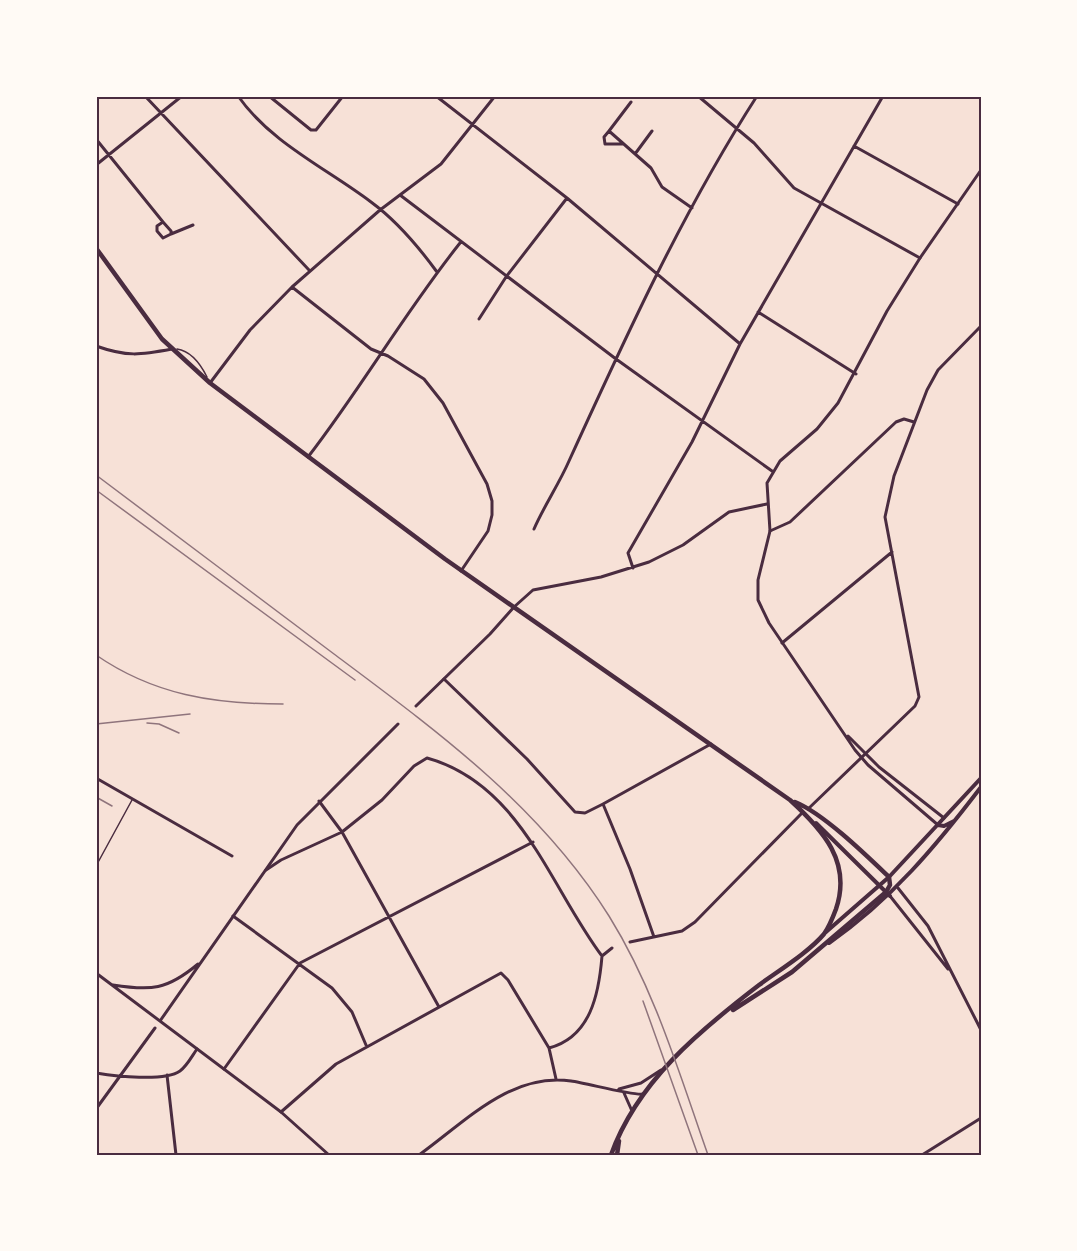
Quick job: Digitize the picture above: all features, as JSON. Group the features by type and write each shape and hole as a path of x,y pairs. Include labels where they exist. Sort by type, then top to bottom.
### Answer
{"main road":[{"path":"96,248 172,350 210,383 461,571 806,811 889,877 898,888"},
{"path":"611,1155 632,1112 663,1068 880,886 981,778"},
{"path":"723,1016 781,980 898,888 946,833 981,787"},
{"path":"806,811 888,894"},
{"path":"944,818 946,833"},
{"path":"938,825 946,825 957,819"},
{"path":"816,823 833,849 841,879 839,899 824,934"},
{"path":"888,894 889,877"},
{"path":"617,1155 619,1141"}],"street":[{"path":"145,96 309,270"},
{"path":"96,165 182,96"},
{"path":"238,96 249,112 266,127 380,210 417,245 437,272"},
{"path":"269,96 310,130 316,130 343,96"},
{"path":"436,96 567,198 740,344"},
{"path":"210,383 250,330 292,286 380,210 441,164 474,126 495,96"},
{"path":"698,96 754,143 785,180 821,203 920,258"},
{"path":"534,529 568,463 657,274 737,128 758,96"},
{"path":"633,568 628,553 702,423 740,344 883,96"},
{"path":"621,144 605,144 604,137 632,102"},
{"path":"609,130 621,144 651,168 662,187 692,208"},
{"path":"635,154 652,131"},
{"path":"96,139 163,222 170,227 171,234"},
{"path":"854,146 958,204"},
{"path":"938,825 861,758 768,622 757,595 758,580 770,531 766,488 772,471 832,411 856,374 887,311 920,258 981,170"},
{"path":"400,195 460,243 702,423 772,471"},
{"path":"479,319 506,277 567,198"},
{"path":"163,222 157,226 157,231 163,238 193,225"},
{"path":"308,457 351,400 437,272 460,243"},
{"path":"292,286 371,349 424,379 435,389 488,484 493,507 491,523 483,540 461,571"},
{"path":"758,312 856,374"},
{"path":"630,942 682,931 695,922 915,706 919,697 885,516 894,477 914,422 938,370 981,326"},
{"path":"96,346 119,354 138,356 172,350"},
{"path":"770,531 790,522 896,422 904,419 914,422"},
{"path":"416,706 533,590 633,568 673,551 729,512 767,504"},
{"path":"782,642 892,552"},
{"path":"444,679 518,750 574,812 585,813 711,744"},
{"path":"160,1021 262,872 319,801 398,724"},
{"path":"844,732 865,754 944,818"},
{"path":"262,872 281,860 342,832 382,800 414,766 428,758 462,773 498,803 533,842 584,931 602,956 598,988 586,1020 574,1035 549,1048"},
{"path":"96,778 232,856"},
{"path":"319,801 342,832 439,1007"},
{"path":"603,804 630,869 654,937"},
{"path":"940,813 952,809"},
{"path":"224,1069 300,963 387,915 533,842"},
{"path":"898,888 928,926 981,1030"},
{"path":"888,894 951,973"},
{"path":"232,916 332,987 346,1003 366,1045"},
{"path":"602,956 612,948"},
{"path":"112,985 154,989 176,981 202,961"},
{"path":"96,973 281,1112 329,1155"},
{"path":"281,1112 321,1075 366,1045 501,973 508,980 549,1048 556,1079"},
{"path":"96,1110 155,1028"},
{"path":"96,1073 121,1077 167,1075 179,1072 197,1049"},
{"path":"617,1089 641,1083 663,1068"},
{"path":"167,1075 176,1155"},
{"path":"419,1155 505,1092 525,1083 556,1079 643,1094"},
{"path":"623,1091 631,1103 632,1112"},
{"path":"922,1155 981,1118"}],"lane":[{"path":"172,350 183,350 194,359 201,366 210,383"},
{"path":"96,866 132,799"}],"railway":[{"path":"96,475 448,741 484,772 551,839 609,916 640,973 665,1032 708,1155"},
{"path":"96,490 355,680"},
{"path":"96,655 140,680 185,695 233,702 283,704"},
{"path":"96,724 190,714"},
{"path":"147,723 159,724 179,733"},
{"path":"96,797 112,806"},
{"path":"643,1001 698,1155"}]}
